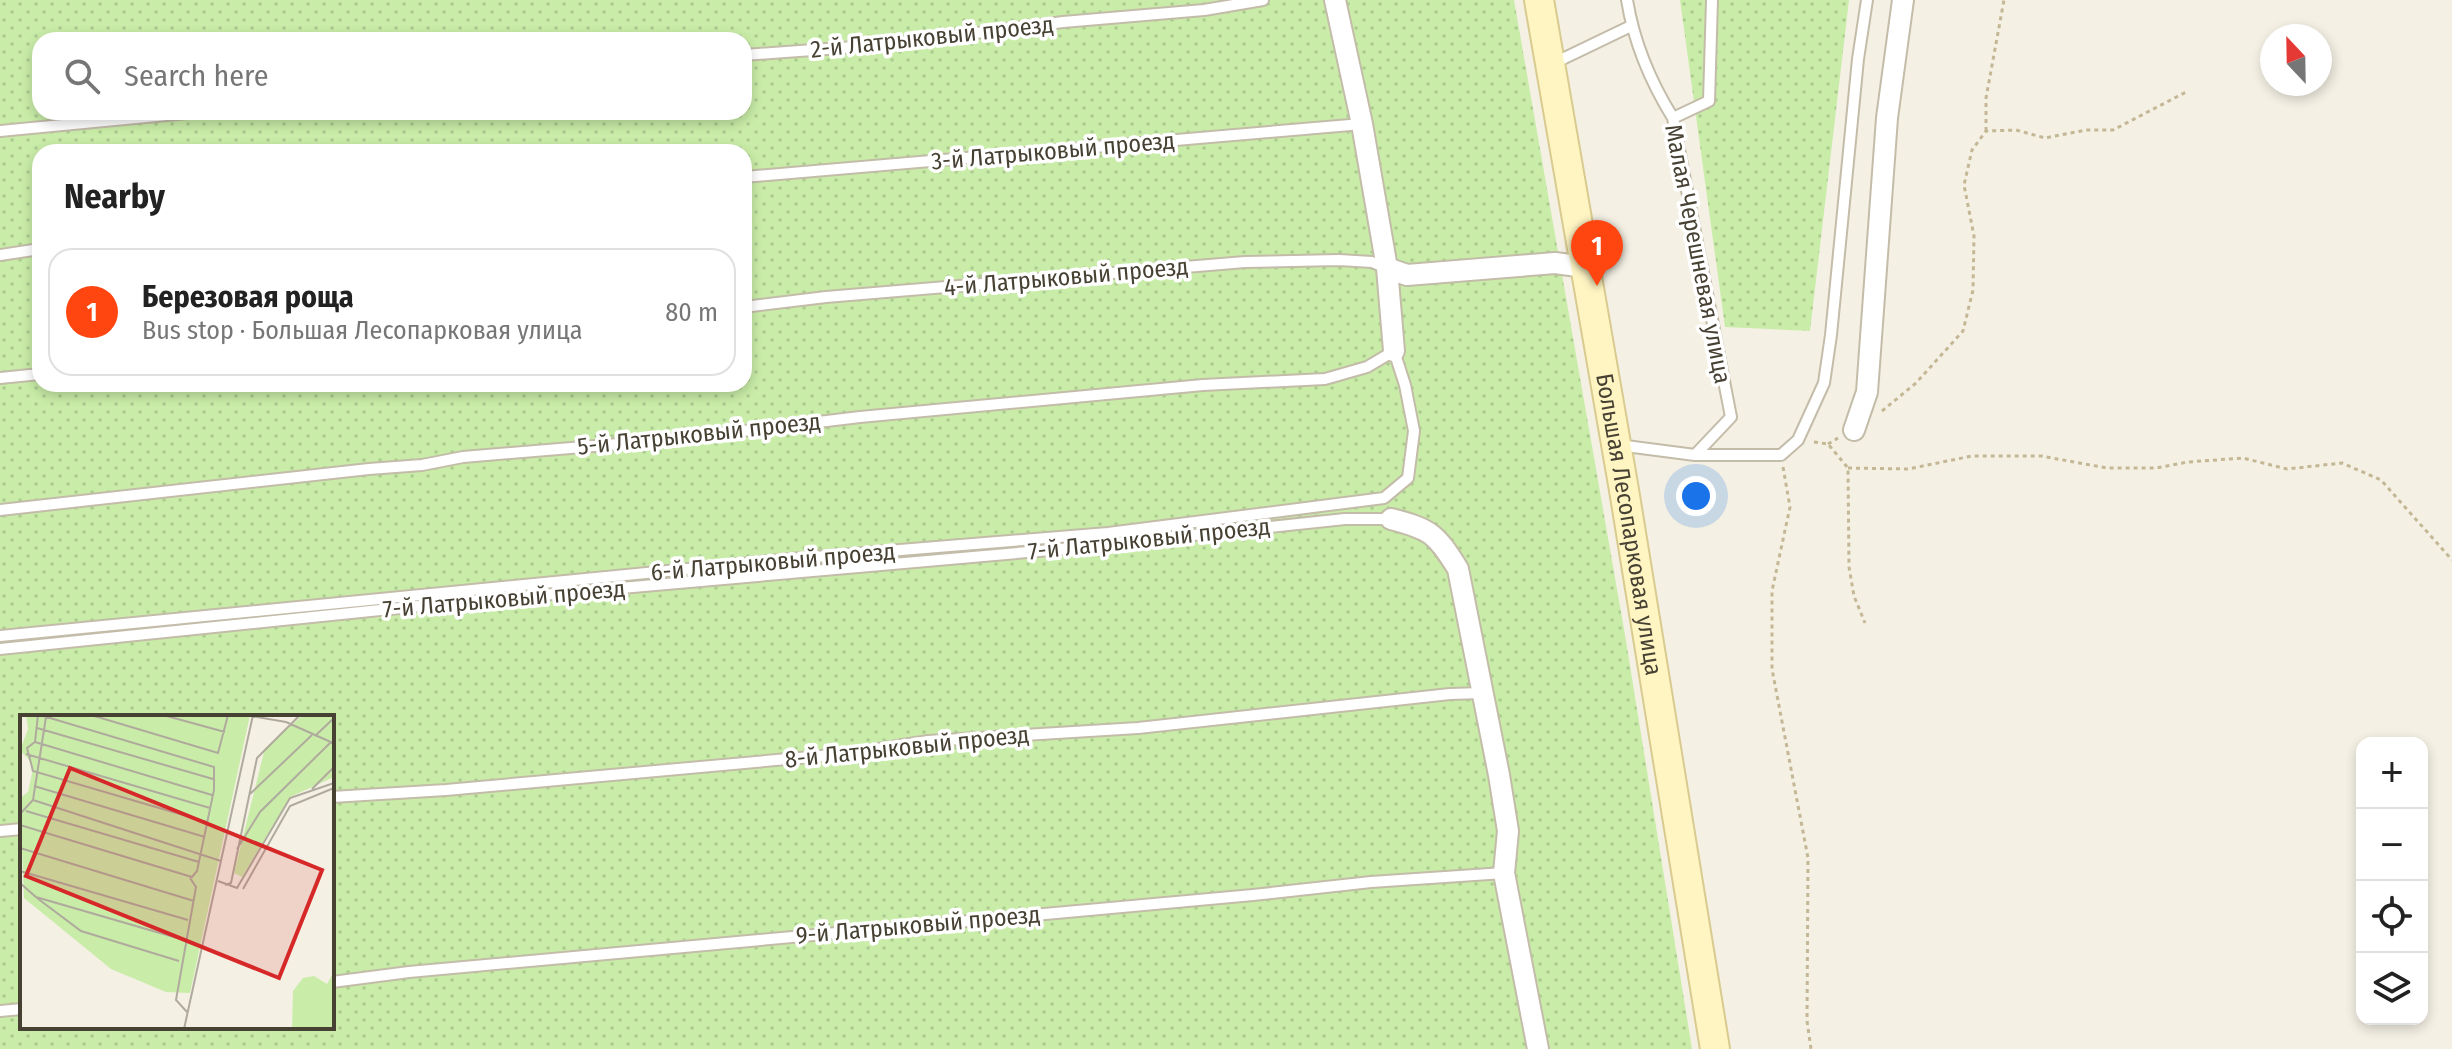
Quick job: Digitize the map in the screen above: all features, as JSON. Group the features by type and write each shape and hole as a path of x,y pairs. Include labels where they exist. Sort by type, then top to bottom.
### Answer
{"main road":[{"name":"Большая Лесопарковая улица","path":"1539,0 1715,1049"}],"street":[{"path":"1335,0 1362,124 1387,268 1394,351"},
{"path":"1854,430 1867,392 1887,118 1903,0"},
{"path":"1387,268 1407,275 1555,263 1585,267"},
{"path":"1391,519 1419,526 1439,539 1458,569 1508,831 1504,873 1538,1049"}],"lane":[{"name":"2-й Латрыковый проезд","path":"752,54 881,45 1063,22 1204,10 1263,0"},
{"name":"Малая Черешневая улица","path":"1627,0 1631,26 1652,85 1673,118 1731,417 1695,455"},
{"path":"1673,118 1709,101 1712,0"},
{"path":"1616,445 1695,455 1781,455 1798,440 1824,383 1867,0"},
{"path":"1551,65 1631,26"},
{"path":"0,131 115,120"},
{"name":"3-й Латрыковый проезд","path":"752,176 1362,124"},
{"path":"0,255 32,250"},
{"name":"4-й Латрыковый проезд","path":"752,306 826,297 1245,262 1339,260 1372,262 1387,268"},
{"name":"5-й Латрыковый проезд","path":"0,510 422,465 463,457 667,440 860,417 1203,385 1325,379 1367,367 1394,351"},
{"name":"6-й Латрыковый проезд","path":"0,636 775,561 1108,533 1384,498 1408,478 1414,431 1405,385 1394,351"},
{"path":"0,378 32,375"},
{"name":"7-й Латрыковый проезд","path":"0,649 429,605 1020,553 1345,519 1391,519"},
{"name":"8-й Латрыковый проезд","path":"334,797 446,790 854,753 928,741 1138,728 1482,693"},
{"path":"0,831 20,829"},
{"name":"9-й Латрыковый проезд","path":"334,982 409,972 1371,882 1504,873"},
{"path":"0,1011 20,1009"}],"path":[{"path":"1798,440 1828,444 1869,422 1916,383 1963,331 1973,290 1974,236 1964,185 1972,150 1986,131 1986,98 2004,0"},
{"path":"1986,131 2016,130 2045,138 2086,130 2113,130 2188,91"},
{"path":"1828,444 1848,468 1849,567 1854,596 1865,623"},
{"path":"1781,455 1790,507 1772,591 1772,669 1808,858 1807,1021 1811,1049"},
{"path":"1848,468 1908,469 1972,456 2041,456 2107,468 2156,468 2243,458 2287,469 2342,463 2381,480 2452,560"}],"green space":[{"path":"0,0 1514,0 1625,635 1692,1049 0,1049"},
{"path":"1680,0 1849,0 1810,331 1725,327"}],"place":[{"name":"Березовая роща","path":"1597,286"}]}
